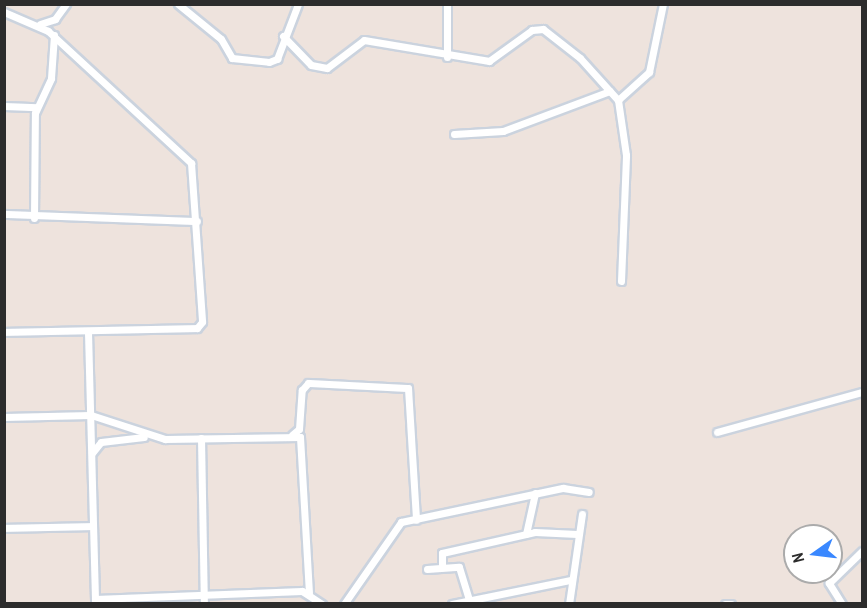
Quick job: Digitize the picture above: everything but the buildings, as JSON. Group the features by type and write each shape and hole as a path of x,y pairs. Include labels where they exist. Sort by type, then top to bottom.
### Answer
{"street":[{"path":"40,24 54,19 66,4"},
{"path":"178,4 221,39 235,59 274,61 282,36 298,4"},
{"path":"447,4 447,57"},
{"path":"618,100 649,72 663,4"},
{"path":"4,12 40,24 185,154 194,174 200,326 88,332 4,332"},
{"path":"282,36 320,68 333,66 364,40 447,57 495,59 532,30 543,29 580,58 618,100 626,155 621,281"},
{"path":"34,218 36,107 51,78 54,35"},
{"path":"454,134 503,131 610,92"},
{"path":"4,106 36,107"},
{"path":"4,214 34,218 197,221"},
{"path":"88,332 92,415 95,601 204,593 312,598 322,603"},
{"path":"92,453 108,440 152,436 201,438 292,435 300,429 302,390 308,383 408,388 416,520"},
{"path":"717,432 862,392"},
{"path":"4,417 92,415 152,436"},
{"path":"292,435 304,444 312,598"},
{"path":"201,438 204,603"},
{"path":"344,603 393,530 416,520 535,493 563,488 589,492"},
{"path":"526,534 524,520 535,493"},
{"path":"569,603 570,580 582,514"},
{"path":"4,528 92,526"},
{"path":"442,567 442,553 526,534 577,534"},
{"path":"842,603 829,583 862,551"},
{"path":"427,569 442,567 461,570 470,602"},
{"path":"452,603 470,602 570,580"},
{"path":"725,603 731,603"}]}
